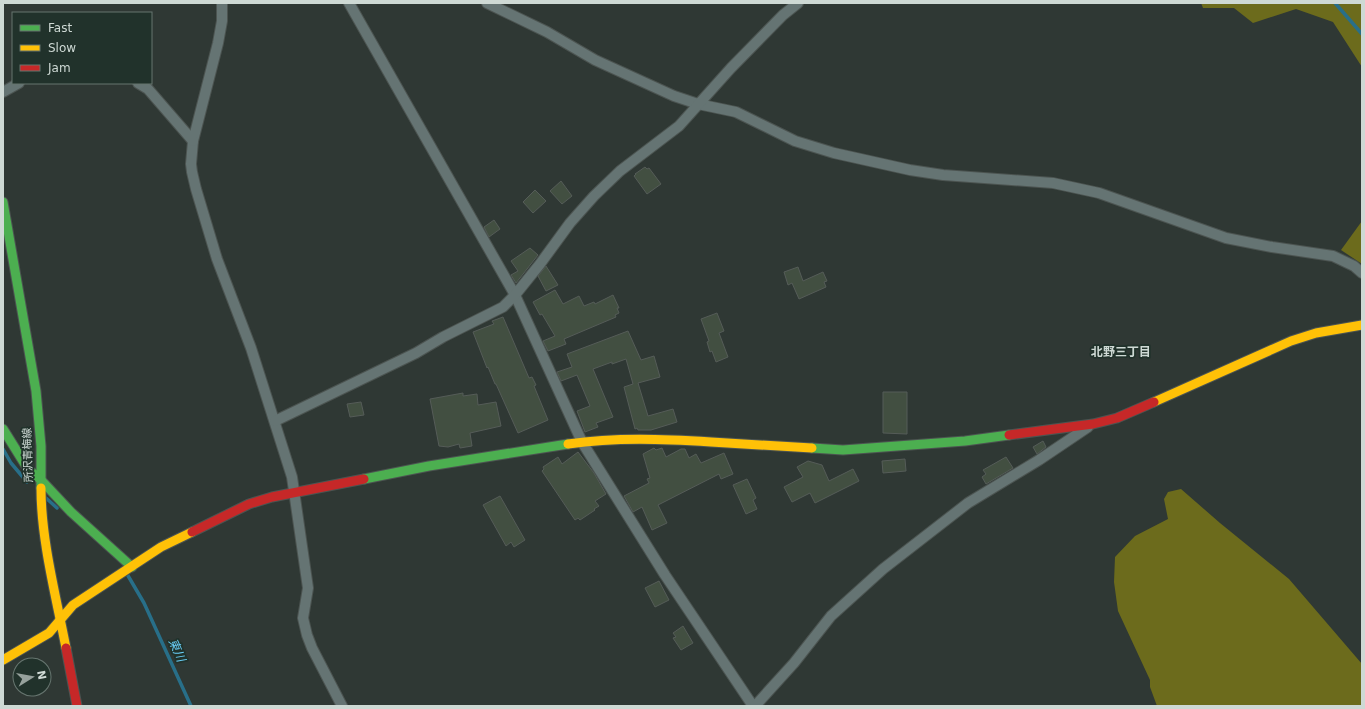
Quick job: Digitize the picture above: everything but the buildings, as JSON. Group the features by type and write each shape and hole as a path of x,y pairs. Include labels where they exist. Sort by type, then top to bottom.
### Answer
{"street":[{"path":"222,3 222,21 218,43 193,141 191,164 196,190 217,259 251,348 292,477 308,588 303,618 312,648 342,706"},
{"path":"349,3 515,295 582,442 665,575 754,706 794,663 831,616 883,569 968,503 1040,460 1092,424"},
{"path":"487,3 547,32 595,60 674,96 698,104 736,112 795,142 834,153 910,170 943,175 1053,183 1099,193 1226,238 1272,247 1333,256 1354,266 1362,273"},
{"path":"275,421 416,353 443,337 503,307 515,295 570,223 594,196 620,171 679,126 731,68 783,15 798,3"},
{"path":"3,92 17,84"},
{"path":"140,84 148,89 193,141"},
{"name":"所沢青梅線","path":"3,202 36,392 40,446 40,508 53,585 77,706"},
{"path":"3,660 49,633 73,605 162,547 248,504 272,496 429,466 582,442 630,439 664,439 843,450 965,441 1092,424 1117,418 1291,341 1316,333 1362,325"},
{"path":"3,429 28,469 41,480 71,512 131,567"}],"shaded area":[{"path":"1201,3 1362,3 1362,67 1333,22 1296,9 1253,23 1234,8 1203,8"},
{"path":"1362,221 1362,264 1341,250"},
{"path":"1181,489 1289,579 1362,664 1362,706 1157,706 1150,687 1150,680 1118,611 1114,582 1115,557 1135,536 1168,519 1164,499 1168,492"}],"waterway":[{"path":"1335,3 1362,34"},
{"path":"3,449 11,463 27,482"},
{"path":"46,498 57,508"},
{"name":"東川","path":"127,574 144,603 191,706"}],"traffic: fast":[{"path":"3,202 36,391 41,446 41,488"},
{"path":"3,429 28,469 41,480 71,512 132,567"},
{"path":"812,448 843,450 965,441 1009,435"},
{"path":"364,479 429,466 568,444"}],"traffic: slow":[{"path":"1154,402 1291,341 1316,333 1362,325"},
{"path":"568,444 604,440 658,439 812,448"},
{"path":"41,488 46,548 66,648"},
{"path":"3,660 49,633 73,605 161,547 192,532"}],"traffic: jam":[{"path":"1009,435 1093,424 1117,418 1154,402"},
{"path":"192,532 249,504 272,497 364,479"},
{"path":"66,648 77,706"}],"district":[{"name":"北野三丁目","path":"1121,352"}]}
